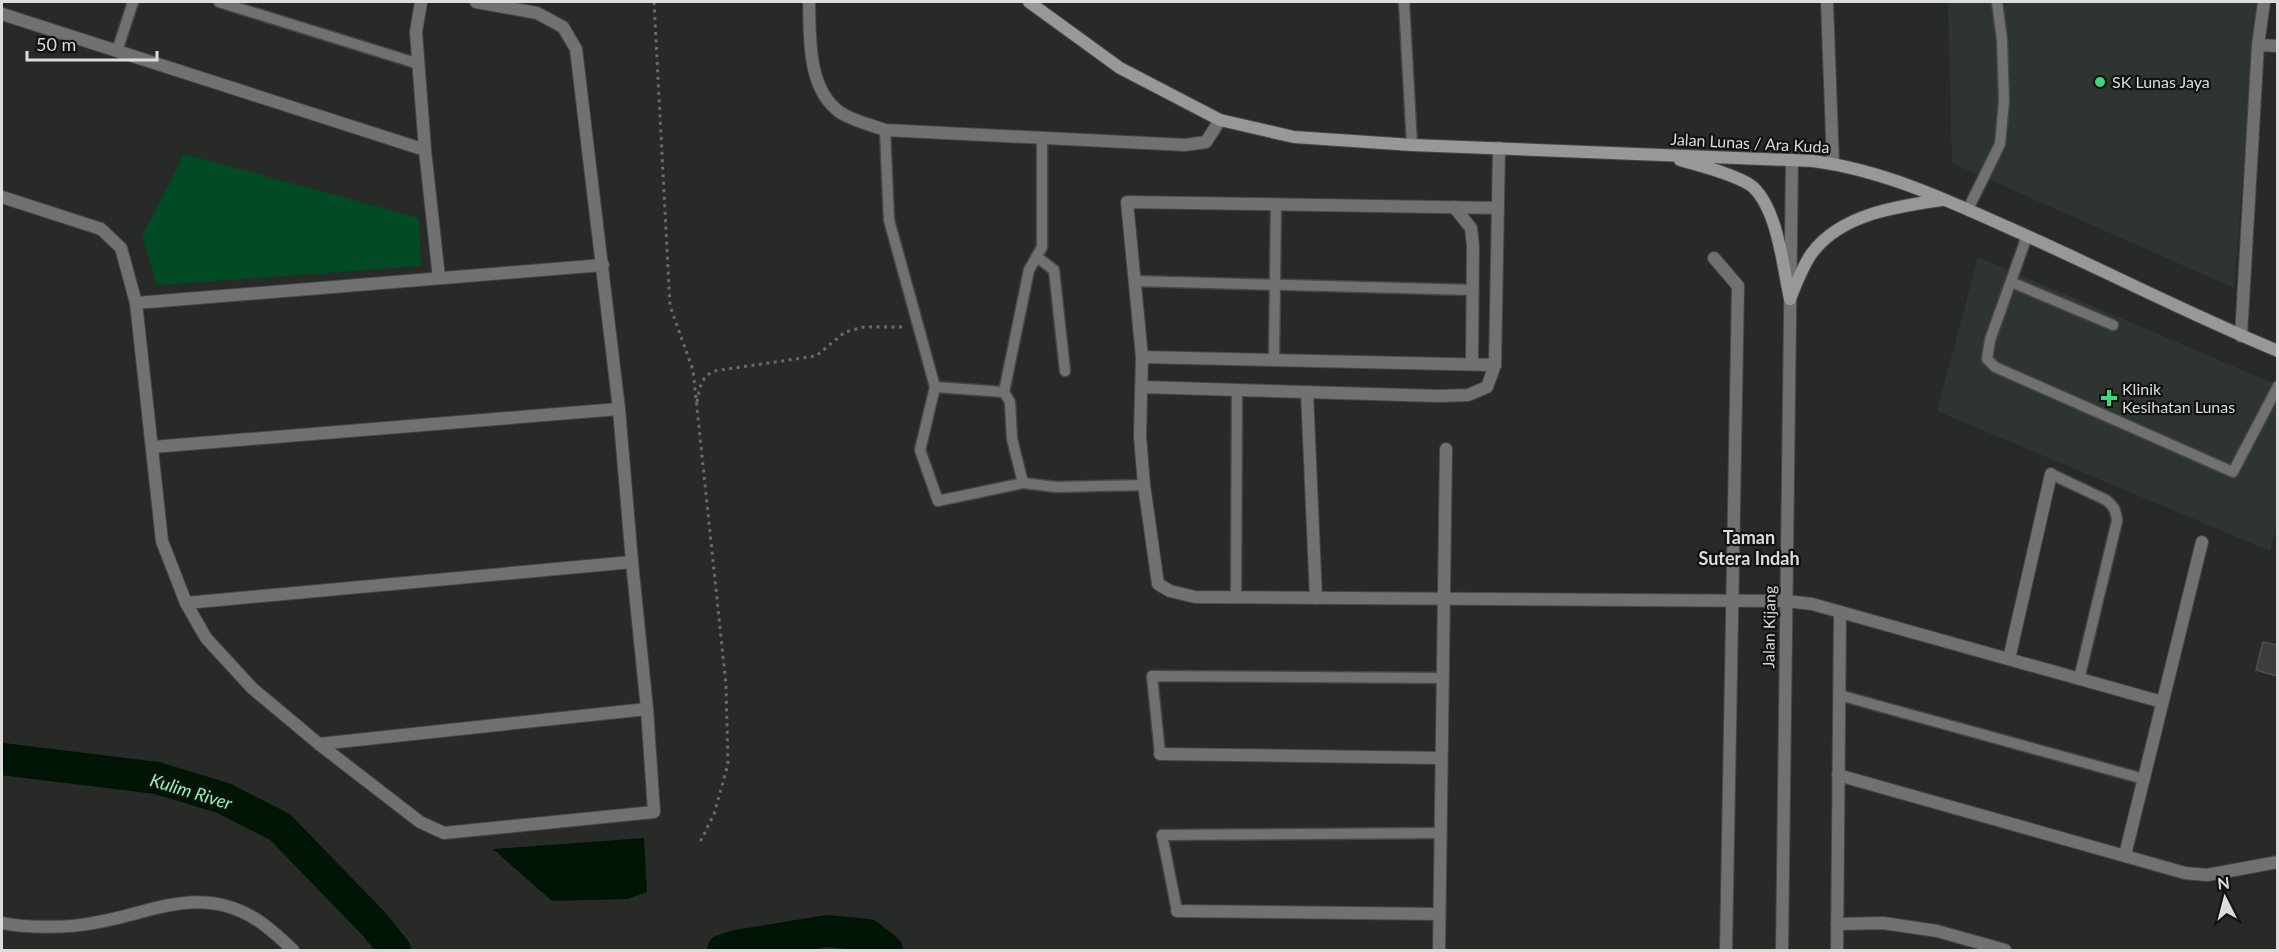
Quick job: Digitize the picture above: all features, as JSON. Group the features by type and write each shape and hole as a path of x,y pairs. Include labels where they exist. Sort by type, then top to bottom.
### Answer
{"main road":[{"name":"Jalan Lunas / Ara Kuda","path":"1029,2 1120,68 1220,120 1294,137 1412,145 1792,160 1833,164 1891,179 1968,209 2277,351"},
{"path":"1664,155 1726,174 1753,187 1765,204 1776,233 1790,299"},
{"path":"1790,299 1813,252 1838,230 1866,217 1900,206 1944,200"}],"street":[{"path":"421,2 416,32 425,150 439,278"},
{"path":"2,197 100,229 121,248 136,303 162,541 186,603 206,638 252,688 319,744 420,822 444,833 654,812 647,709 619,409 576,49 563,27 537,13 476,2"},
{"path":"809,2 810,41 817,81 829,103 843,114 885,130 1185,145 1206,142 1220,120"},
{"path":"1827,2 1833,164"},
{"path":"2241,336 2258,45 2264,2"},
{"path":"2,14 425,150"},
{"path":"2258,45 2277,46"},
{"path":"1141,387 1468,395 1488,387 1495,365 1500,148"},
{"name":"Jalan Kijang","path":"1782,951 1792,160"},
{"path":"1498,208 1128,202 1142,357 1140,436 1144,485 1158,584 1170,591 1195,597 1786,601 1812,604 2162,702"},
{"path":"1454,207 1471,228 1473,246 1472,364"},
{"path":"1714,258 1738,285 1726,951"},
{"path":"136,303 603,265"},
{"path":"1142,357 1495,365"},
{"path":"1307,392 1316,598"},
{"path":"153,447 619,409"},
{"path":"1439,951 1446,449"},
{"path":"2009,659 2051,474"},
{"path":"2125,855 2202,542"},
{"path":"186,603 632,562"},
{"path":"1836,951 1840,612"},
{"path":"319,744 647,709"},
{"path":"1160,754 1441,758"},
{"path":"1838,775 2185,873 2207,875 2277,862"},
{"path":"2,923 69,927 95,923 165,904 191,902 221,905 254,918 293,951"},
{"path":"1177,911 1439,914"},
{"path":"1837,924 1883,923 1937,931 1969,946 2005,951"}],"lane":[{"path":"117,51 133,2"},
{"path":"219,2 419,64"},
{"path":"1404,2 1412,145"},
{"path":"1968,209 2000,144 2004,101 2002,40 1997,2"},
{"path":"885,130 889,220 935,387 920,450 938,501 1023,483 1056,487 1144,485"},
{"path":"1023,483 1012,439 1010,402 1004,392 1029,270 1042,247 1042,139"},
{"path":"1274,360 1276,204"},
{"path":"2027,236 1990,340 1987,359 1995,368 2233,472 2277,386"},
{"path":"1037,257 1054,270 1065,371"},
{"path":"1135,281 1473,290"},
{"path":"2011,282 2113,325"},
{"path":"935,387 1004,392"},
{"path":"1236,597 1237,390"},
{"path":"2051,474 2106,500 2116,512 2116,521 2079,679"},
{"path":"1160,754 1152,676 1443,678"},
{"path":"1839,695 2144,779"},
{"path":"1177,911 1161,835 1440,833"}],"path":[{"path":"654,2 670,306 693,370 726,685 728,764 714,814 699,844"},
{"path":"696,407 701,383 705,376 714,371 816,356 845,332 864,327 919,327"}],"shaded area":[{"name":"SK Lunas Jaya","path":"1948,2 2257,2 2234,288 1952,163"},
{"name":"Klinik Kesihatan Lunas","path":"1978,257 2277,385 2278,519 2270,551 1937,411"},
{"path":"644,838 647,892 628,899 552,901 493,849"}],"green space":[{"path":"184,154 419,218 421,266 157,285 142,236"}],"building":[{"path":"2263,642 2277,645 2277,676 2256,670"}],"waterway":[{"name":"Kulim River","path":"2,759 157,778 223,798 280,827 373,923 395,950"},
{"name":"Kulim River","path":"723,950 827,931 868,935 887,950"}],"place":[{"name":"SK Lunas Jaya","path":"2100,82"},
{"name":"Klinik Kesihatan Lunas","path":"2109,398"}],"district":[{"name":"Taman Sutera Indah","path":"1749,548"}]}
